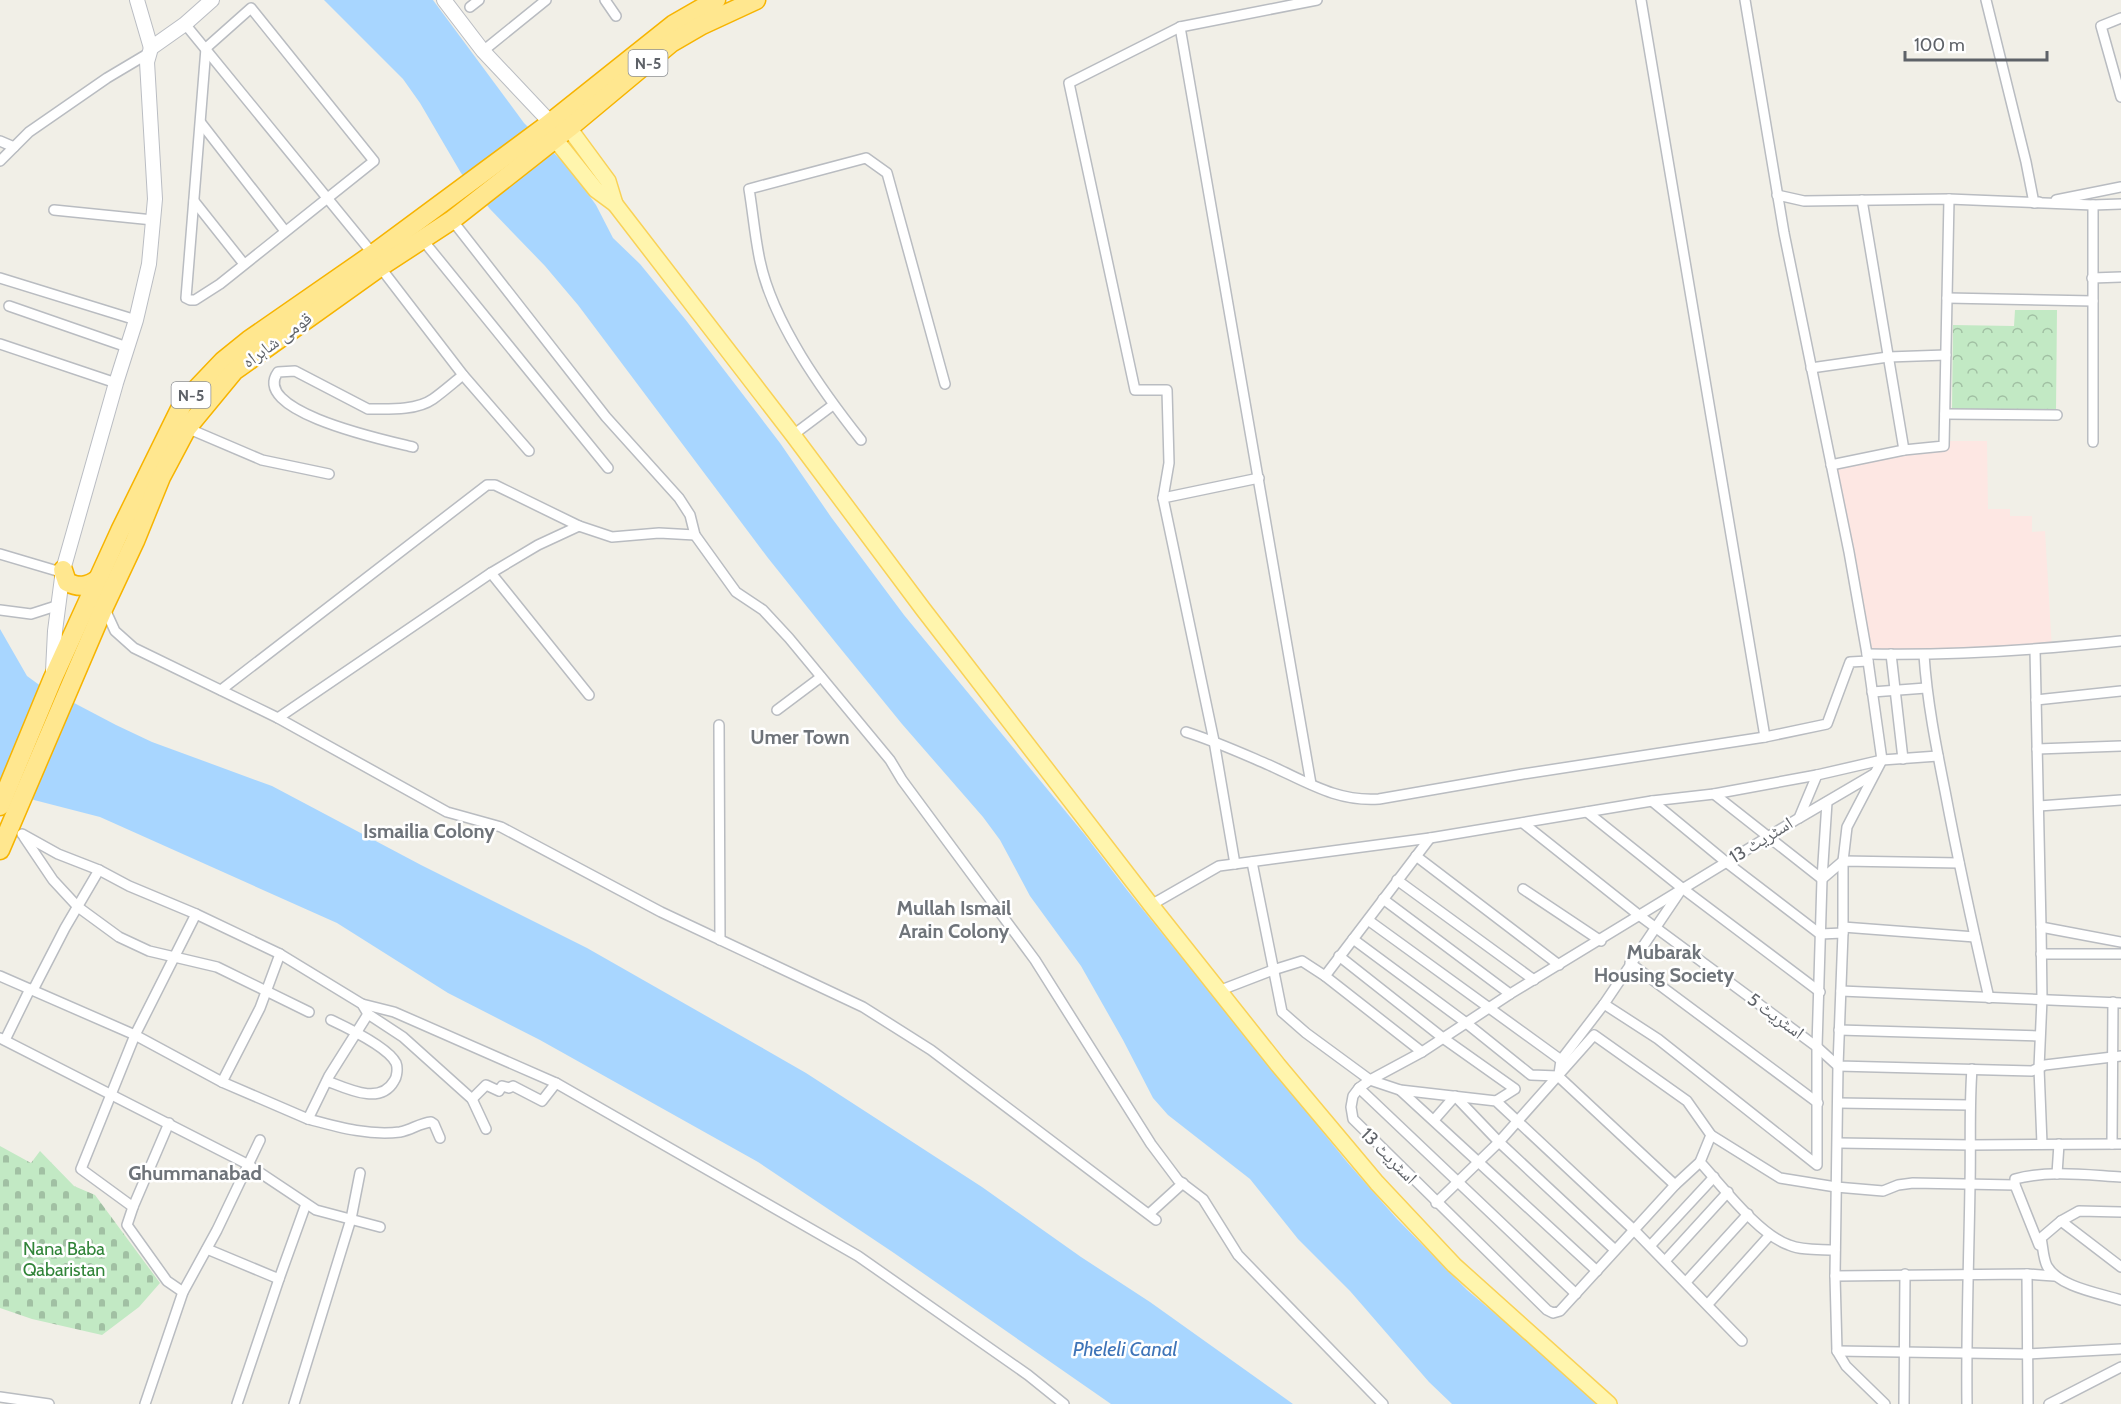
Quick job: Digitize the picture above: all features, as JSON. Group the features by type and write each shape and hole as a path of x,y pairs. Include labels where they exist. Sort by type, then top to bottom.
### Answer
{"highway":[{"name":"قومی شاہراہ","path":"377,261 422,239 452,220 554,131 667,38 697,9 716,0"},
{"name":"قومی شاہراہ","path":"667,38 756,0"},
{"name":"قومی شاہراہ","path":"0,850 104,607 115,565 183,403 223,361 254,347 377,261 441,203 554,131"},
{"name":"قومی شاہراہ","path":"11,822 53,678 98,579 115,565 187,428 254,347"},
{"path":"64,571 67,582 74,586 84,587 98,579"}],"main road":[{"path":"554,131 608,181 615,204 793,435 923,609 1151,905 1221,990 1278,1065 1393,1200 1454,1265 1609,1404"}],"street":[{"path":"53,678 55,631 64,571 145,286 155,199 147,62 150,51 137,0"},
{"path":"0,161 29,132 150,51 212,0"},
{"path":"444,0 483,51 554,131"},
{"path":"470,7 479,0"},
{"path":"483,51 546,0"},
{"path":"605,0 616,16"},
{"path":"1235,864 1214,741 1163,498 1169,463 1167,390 1134,390 1069,83 1180,27 1317,0"},
{"path":"1641,0 1765,737"},
{"path":"1744,0 1777,195 1868,657 1882,760 1847,827 1843,861 1835,1276 1837,1351 1846,1366 1886,1404"},
{"path":"1986,0 2034,203"},
{"path":"251,8 374,161 220,284 195,300 190,300 186,297 206,48 251,8"},
{"path":"2121,18 2102,26 2121,97"},
{"path":"185,24 377,261 463,375 529,451"},
{"path":"1180,27 1311,784"},
{"path":"201,123 285,231"},
{"path":"0,141 14,147"},
{"path":"861,440 833,405 789,333 773,301 760,263 749,189 866,158 887,173 945,384"},
{"path":"2034,203 2121,187"},
{"path":"1777,195 1803,201 1949,200 2121,204"},
{"path":"1862,200 1904,450"},
{"path":"1831,465 1904,450 1944,446 1949,200"},
{"path":"194,201 244,264"},
{"path":"2093,205 2093,442"},
{"path":"54,210 153,220"},
{"path":"452,220 606,417 679,498 690,515 695,535 736,592 763,610 890,760 902,780 1035,960 1151,1144 1183,1183 1203,1199 1238,1255 1383,1404"},
{"path":"422,239 608,468"},
{"path":"2092,278 2121,277"},
{"path":"0,278 136,320"},
{"path":"1947,298 2093,301"},
{"path":"9,306 127,347"},
{"path":"0,344 116,383"},
{"path":"1811,368 1888,357 1946,355"},
{"path":"413,447 346,431 311,417 280,397 273,387 274,377 278,372 295,371 368,409 381,409 416,406 431,401 463,375"},
{"path":"793,435 833,405"},
{"path":"1945,414 2058,415"},
{"path":"187,428 262,460 329,474"},
{"path":"1163,498 1259,478"},
{"path":"221,690 487,486 495,485 579,526 612,537 659,533 695,535"},
{"path":"278,718 491,573 538,545 579,526"},
{"path":"0,554 64,571"},
{"path":"491,573 589,695"},
{"path":"0,610 32,614 59,605"},
{"path":"104,607 116,631 134,648 278,718 447,812 501,827 661,912 863,1007 931,1050 1153,1217 1183,1183"},
{"path":"1186,732 1214,741 1336,795 1358,801 1379,799 1523,774 1765,737 1827,724 1850,662 1868,657 1891,654 1924,655 2035,650 2121,641"},
{"path":"2035,650 2042,954 2039,1036 2042,1144"},
{"path":"1891,654 1903,759"},
{"path":"1924,655 1926,688 1938,756 1989,998"},
{"path":"777,710 821,677"},
{"path":"1872,692 1926,688"},
{"path":"2036,700 2121,691"},
{"path":"719,725 720,940"},
{"path":"2037,749 2121,746"},
{"path":"1151,905 1219,866 1430,838 1652,801 1714,794 1817,775 1882,760 1938,756"},
{"path":"1799,818 1874,774"},
{"name":"اسٹریٹ 13","path":"1711,1135 1700,1162 1675,1185 1560,1311 1553,1313 1547,1310 1353,1119 1351,1107 1353,1096 1370,1080 1422,1053 1465,1022 1799,818 1817,775"},
{"path":"1714,794 1822,879"},
{"path":"2039,806 2121,800"},
{"path":"1652,801 1726,862 1820,934 1843,930 1975,937"},
{"path":"1604,1004 1658,1039 1816,1165 1818,1163 1817,1047 1820,934 1827,802"},
{"path":"1587,812 1682,888 1820,992"},
{"path":"11,822 58,854 99,870 129,886 196,914 280,954 362,1004 394,1012 556,1083 858,1256 1028,1375 1064,1404"},
{"path":"11,822 52,879 78,907 119,937 149,951 174,959 217,967 309,1012"},
{"name":"اسٹریٹ 5","path":"1523,823 1654,927 1817,1047 1838,1066"},
{"path":"1324,976 1430,838"},
{"path":"1416,856 1559,965"},
{"path":"1822,879 1843,861 1959,863"},
{"path":"1252,862 1282,1012 1306,1033 1370,1080 1400,1090 1496,1101 1634,1230 1742,1341"},
{"path":"99,870 2,1039 247,1164 316,1210 380,1227"},
{"path":"1397,880 1534,980"},
{"path":"1558,1076 1561,1060 1604,1004 1682,888"},
{"path":"1523,889 1601,940"},
{"path":"1383,899 1510,994"},
{"path":"134,1207 81,1169 135,1035 196,914"},
{"path":"1368,920 1561,1060"},
{"path":"2041,927 2121,942"},
{"path":"1353,939 1465,1022 1531,1075 1558,1076 1675,1185"},
{"path":"222,1082 249,1030 280,954"},
{"path":"2042,954 2121,954"},
{"path":"1339,956 1443,1038 1515,1089"},
{"path":"1221,990 1302,961 1422,1053"},
{"path":"1630,963 1818,1103"},
{"path":"0,975 135,1035 222,1082 308,1119 355,1131 380,1132 400,1132 431,1122 440,1138"},
{"path":"1838,1143 2116,1144 2117,1003 1841,991"},
{"path":"362,1004 368,1014 403,1037 472,1099 486,1129"},
{"path":"308,1119 327,1081 368,1014"},
{"path":"327,1081 351,1090 373,1094 385,1091 395,1080 396,1063 375,1043 331,1020"},
{"path":"1839,1030 2039,1036"},
{"path":"1437,1203 1518,1122 1594,1035 1687,1101 1711,1135 1780,1178 1836,1187 1883,1191 1898,1185 1913,1183 2015,1185"},
{"path":"1838,1066 2032,1071 2044,1065 2117,1057"},
{"path":"1967,1404 1967,1274 1971,1145 1969,1105 1972,1070"},
{"path":"1496,1101 1531,1075"},
{"path":"472,1099 486,1085 499,1091 502,1086 509,1088 513,1086 542,1101 556,1083"},
{"path":"1359,1088 1576,1294"},
{"path":"1400,1090 1597,1271"},
{"path":"1434,1120 1455,1096"},
{"path":"1455,1096 1499,1142 1616,1250"},
{"path":"1838,1103 1969,1105"},
{"path":"169,1123 127,1225 167,1281 183,1292"},
{"path":"145,1404 183,1292 207,1249 260,1140"},
{"path":"2057,1174 2059,1144"},
{"path":"1700,1162 1769,1236 1789,1246 1835,1250"},
{"path":"294,1404 351,1219 360,1173"},
{"path":"2054,1276 2046,1264 2015,1185 2015,1179 2030,1175 2057,1174 2121,1177"},
{"path":"1650,1246 1714,1177"},
{"path":"1665,1261 1728,1192"},
{"path":"237,1404 306,1204"},
{"path":"2046,1264 2041,1238 2061,1221 2079,1211 2121,1212"},
{"path":"1686,1282 1748,1214"},
{"path":"2061,1221 2121,1267"},
{"path":"1708,1304 1769,1236"},
{"path":"207,1249 279,1279"},
{"path":"1904,1404 1905,1274"},
{"path":"1835,1276 1905,1274 2054,1276 2068,1284 2121,1300"},
{"path":"2027,1274 2028,1404"},
{"path":"1837,1351 2027,1354 2121,1349"},
{"path":"2049,1404 2121,1367"},
{"path":"0,1397 49,1404"}],"shaded area":[{"path":"1944,441 1987,441 1988,509 2010,509 2010,516 2032,516 2032,532 2045,531 2052,649 1867,654 1831,465"}],"green space":[{"path":"2015,310 2057,310 2056,411 1952,410 1953,325 2014,326"},
{"name":"Nana Baba Qabaristan","path":"0,1146 31,1163 40,1151 74,1186 95,1195 160,1283 139,1307 102,1335 32,1319 0,1308"}],"water":[{"path":"324,0 433,0 524,123 581,184 596,205 613,238 640,264 685,319 780,443 831,517 904,615 1085,835 1347,1162 1397,1219 1467,1290 1602,1404 1452,1404 1429,1382 1350,1291 1298,1239 1250,1179 1168,1115 1153,1098 1081,966 1030,896 1000,840 983,817 902,724 768,558 578,305 545,266 490,209 461,173 420,103 403,79"},
{"name":"Pheleli Canal","path":"0,629 27,676 38,684 152,742 272,786 421,865 587,948 806,1073 982,1187 1081,1257 1150,1302 1293,1404 1111,1404 894,1253 758,1162 540,1040 448,993 337,923 100,817 34,800 0,787"}],"district":[{"name":"Umer Town","path":"800,737"},
{"name":"Ismailia Colony","path":"429,831"},
{"name":"Mullah Ismail Arain Colony","path":"954,920"},
{"name":"Mubarak Housing Society","path":"1664,964"},
{"name":"Ghummanabad","path":"195,1173"}]}
